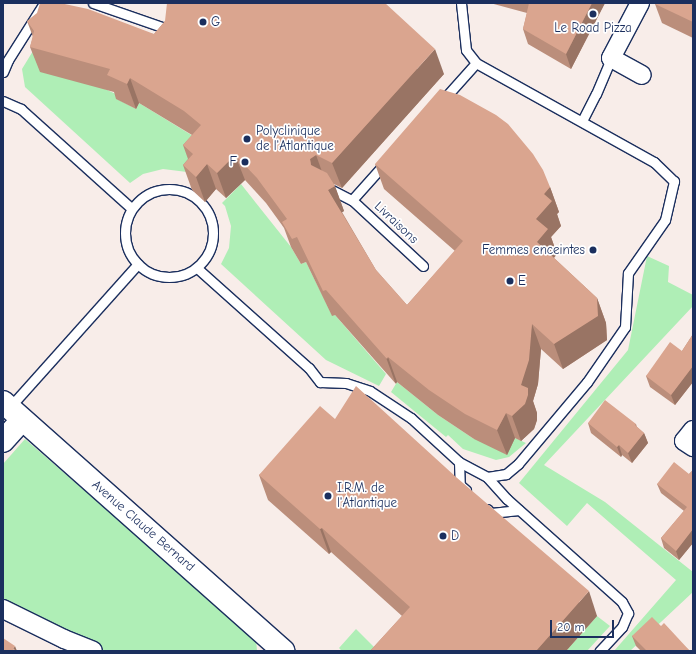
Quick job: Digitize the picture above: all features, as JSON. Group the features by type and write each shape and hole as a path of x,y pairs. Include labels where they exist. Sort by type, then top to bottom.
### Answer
{"street":[{"path":"640,3 610,58 642,74"},
{"path":"3,441 12,410"},
{"name":"Avenue Claude Bernard","path":"12,410 283,651"},
{"path":"693,430 684,441 693,447"},
{"path":"3,609 64,639 93,651"}],"lane":[{"path":"3,72 8,60 44,3"},
{"path":"93,3 171,30"},
{"path":"461,3 466,50 476,63 654,162 674,181 665,220 628,273 625,327 587,382 518,464 506,474 487,477"},
{"path":"582,121 596,94 610,58"},
{"path":"435,108 476,63"},
{"path":"3,101 21,109 132,209"},
{"path":"352,200 394,154"},
{"name":"Livraisons","path":"325,186 352,200 423,266"},
{"path":"171,188 186,192 196,198 208,212 213,226 213,242 207,256 197,268 183,275 168,278 153,274 138,264 131,257 126,246 124,233 126,220 132,209 142,197 156,190 171,188"},
{"path":"12,410 138,264"},
{"path":"197,268 309,368 320,382 346,383 370,391 411,418 459,462 487,477 519,510 622,602 628,614 622,627 600,651"},
{"path":"459,462 460,484 491,513 519,510"}],"green space":[{"path":"50,23 105,89 118,95 117,99 136,109 139,103 193,136 187,172 163,169 143,174 130,183 25,87 22,69"},
{"path":"241,184 291,247 301,264 306,262 332,315 335,315 386,374 379,386 326,360 221,264 229,248 231,226 225,206 222,203"},
{"path":"647,256 669,266 668,282 693,295 693,306 544,465 605,502 693,572 693,592 630,651 614,651 676,580 587,503 567,526 519,483 628,350"},
{"path":"397,382 438,415 474,439 515,438 526,443 509,457 496,460 463,449 448,435 446,437 391,392"},
{"path":"25,439 256,639 257,651 98,651 3,608 3,464"},
{"path":"597,616 610,626 587,651 566,651"},
{"path":"356,629 375,648 401,651 342,651 339,648"}],"building":[{"path":"40,3 60,3 88,9 154,34 165,21 167,3 385,3 435,49 332,163 316,155 310,159 311,165 327,173 335,186 328,190 376,270 407,305 463,241 375,164 440,89 460,95 496,115 508,124 533,154 543,170 550,187 544,194 552,201 536,219 548,229 537,242 597,298 598,316 554,344 532,324 529,360 521,385 528,388 528,395 525,404 512,416 506,413 497,430 465,414 429,390 388,357 387,359 326,290 323,291 297,237 292,239 282,222 287,219 257,178 235,155 217,173 207,164 196,177 183,165 193,154 183,145 201,125 184,111 130,78 127,84 107,75 110,69 30,47 34,31 27,21 37,13"},
{"path":"529,3 592,3 566,54 523,29"},
{"path":"693,3 693,22 655,4"},
{"path":"693,334 693,366 671,395 646,376 670,342 682,351"},
{"path":"356,386 456,477 589,591 536,651 370,651 410,607 322,528 320,529 259,475 320,406 335,419"},
{"path":"605,400 636,424 635,425 644,433 628,453 619,445 617,447 588,423"},
{"path":"674,462 689,474 693,470 693,529 676,551 661,538 687,507 657,484"},
{"path":"652,617 661,626 664,623 689,650 647,651 632,636"},
{"path":"3,638 15,646 13,649 17,651 3,651"}],"place":[{"name":"Le Road Pizza","path":"593,14"},
{"name":"G","path":"203,22"},
{"name":"Polyclinique de l'Atlantique","path":"247,139"},
{"name":"F","path":"245,162"},
{"name":"Femmes enceintes","path":"593,250"},
{"name":"E","path":"510,281"},
{"name":"I.R.M. de l'Atlantique","path":"328,496"},
{"name":"D","path":"443,536"}]}
